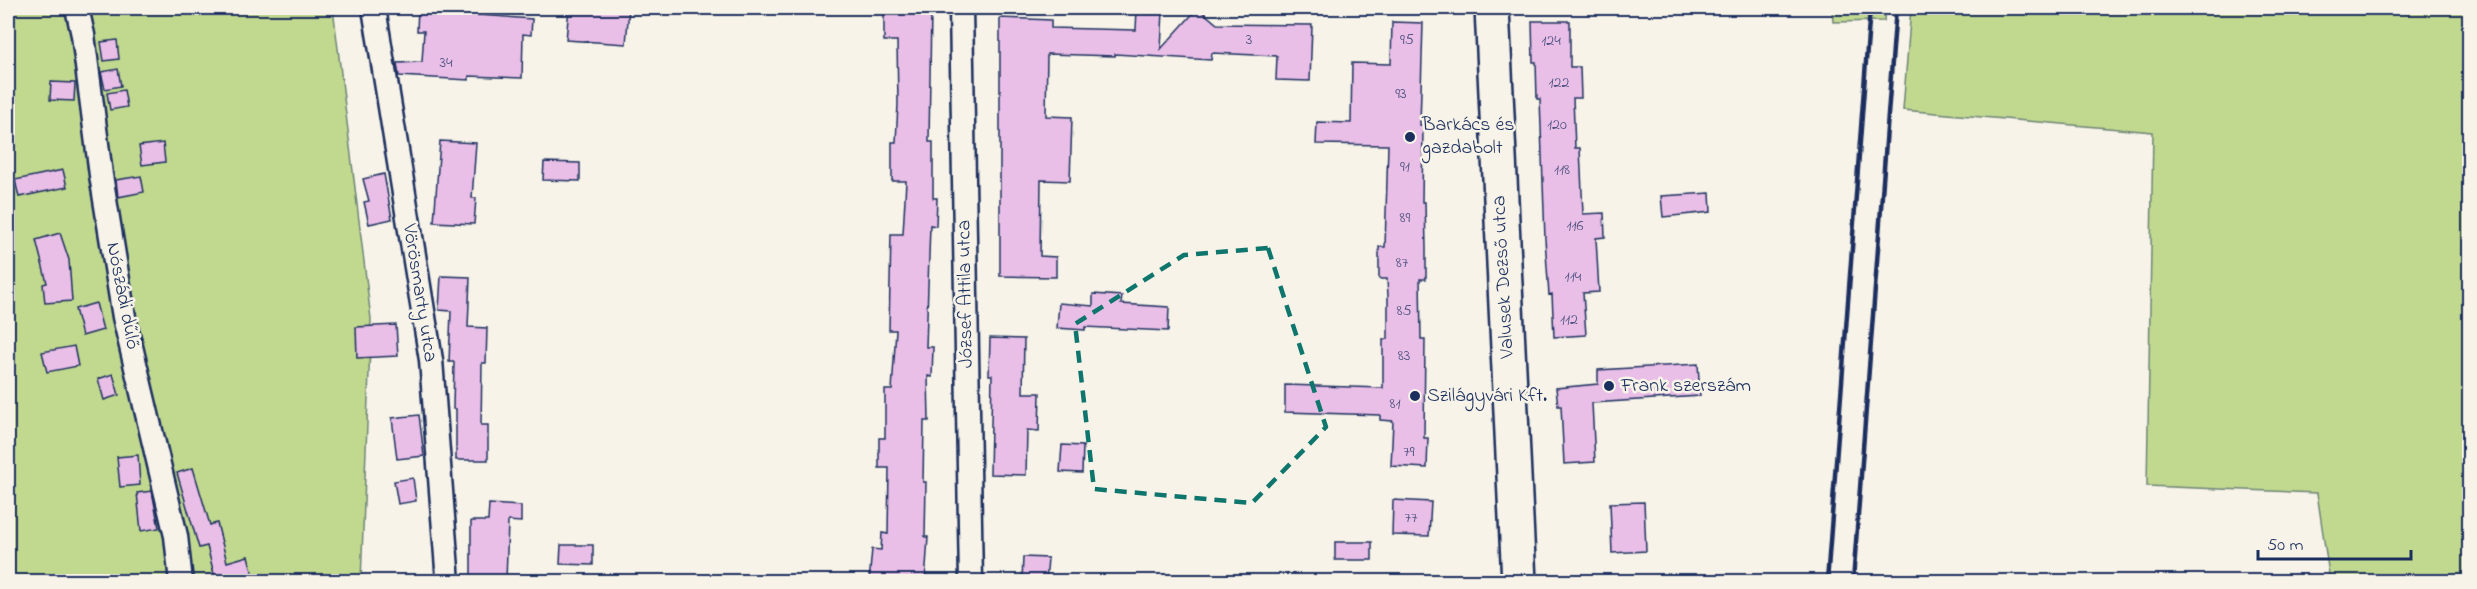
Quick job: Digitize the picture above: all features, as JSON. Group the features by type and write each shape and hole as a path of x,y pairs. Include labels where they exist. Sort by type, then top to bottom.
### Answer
{"main road":[{"name":"Valusek Dezső utca","path":"1491,8 1519,582"}],"street":[{"name":"Nószádi dűlő","path":"77,8 83,35 101,175 124,318 176,536 181,582"},
{"name":"Vörösmarty utca","path":"374,8 430,360 448,582"},
{"name":"József Attila utca","path":"961,8 971,582"}],"highlighted area":[{"path":"1268,248 1326,427 1252,503 1094,489 1075,324 1184,255"}],"green space":[{"path":"8,8 333,8 371,319 361,581 8,581"},
{"path":"1832,8 1885,8 1884,21 1833,22"},
{"path":"1911,8 2469,8 2469,581 2330,581 2317,493 2147,486 2153,132 1903,110"}],"building":[{"path":"418,8 467,8 466,14 532,19 531,35 523,34 522,78 469,76 469,80 399,76 397,63 422,62 424,31 417,31"},
{"path":"569,8 629,8 626,44 566,40"},
{"path":"1198,8 1217,24 1312,25 1310,81 1276,80 1277,56 1212,53 1211,60 1115,54 1115,56 1047,54 1046,116 1072,117 1070,181 1041,180 1040,256 1056,257 1056,277 1000,276 1000,18 1051,20 1051,28 1136,30 1137,9 1163,11 1161,49"},
{"path":"884,10 931,10 929,142 933,142 933,198 937,198 936,226 930,225 926,347 933,347 932,377 928,376 929,421 924,421 923,482 926,482 925,537 928,537 925,582 869,582 872,549 881,550 882,533 888,534 889,468 879,468 879,438 885,438 885,390 892,390 896,330 889,330 891,234 903,234 906,181 892,181 892,142 896,142 898,104 897,41 884,41"},
{"path":"1532,21 1570,21 1570,67 1580,67 1581,98 1573,98 1575,148 1580,148 1583,214 1604,213 1605,237 1596,238 1599,292 1583,293 1586,335 1554,337 1552,294 1549,295 1545,239 1540,99 1537,99 1536,62 1533,62"},
{"path":"1392,22 1423,23 1420,125 1423,125 1422,202 1425,202 1426,279 1420,279 1421,339 1425,339 1424,438 1428,438 1427,468 1391,466 1393,421 1380,420 1380,415 1285,412 1285,385 1383,388 1383,339 1388,339 1388,296 1387,279 1379,279 1379,247 1385,247 1388,145 1316,144 1317,122 1351,123 1352,63 1391,64"},
{"path":"117,40 119,59 104,61 101,42"},
{"path":"118,69 121,86 105,89 101,72"},
{"path":"51,82 75,83 74,101 50,100"},
{"path":"124,90 127,107 110,110 107,93"},
{"path":"440,141 476,143 472,198 476,198 474,224 434,222"},
{"path":"163,143 165,162 142,165 139,146"},
{"path":"544,162 580,163 580,181 543,180"},
{"path":"63,170 67,187 19,197 15,180"},
{"path":"384,174 392,219 369,224 364,202 369,201 363,179"},
{"path":"141,176 144,192 118,197 116,180"},
{"path":"1710,193 1711,212 1663,217 1661,196"},
{"path":"60,233 69,260 72,301 45,303 43,284 47,283 36,240"},
{"path":"441,276 470,277 468,327 487,328 486,363 482,363 481,425 488,425 488,460 456,460 456,409 453,409 454,362 449,362 451,311 439,310"},
{"path":"1093,294 1122,296 1121,304 1169,307 1168,331 1057,328 1059,303 1093,306"},
{"path":"96,303 103,330 82,336 75,309"},
{"path":"396,325 398,356 357,358 356,327"},
{"path":"990,338 1024,339 1023,393 1040,393 1039,431 1027,430 1026,475 990,474 992,375 989,375"},
{"path":"74,346 78,366 47,372 42,352"},
{"path":"1698,364 1700,396 1592,403 1595,462 1564,464 1561,406 1558,406 1556,388 1598,384 1598,370"},
{"path":"113,374 119,395 104,400 98,379"},
{"path":"419,415 424,456 397,459 392,418"},
{"path":"1062,445 1083,446 1082,473 1060,472"},
{"path":"138,455 140,485 120,487 117,457"},
{"path":"193,468 210,525 217,523 227,562 248,556 255,582 216,582 207,546 199,548 177,473"},
{"path":"413,478 416,501 398,504 394,481"},
{"path":"152,491 159,528 141,531 137,493"},
{"path":"1393,500 1431,502 1429,536 1392,535"},
{"path":"1644,502 1646,551 1612,553 1610,503"},
{"path":"489,504 521,506 521,522 508,521 506,582 471,582 471,521 488,521"},
{"path":"1335,542 1372,542 1372,560 1335,560"},
{"path":"561,545 593,545 593,565 560,564"},
{"path":"1023,557 1048,558 1046,582 1022,582"}],"railway":[{"path":"1827,582 1870,8"},
{"path":"1853,582 1896,8"}],"place":[{"name":"Barkács és gazdabolt","path":"1410,137"},
{"name":"Frank szerszám","path":"1609,386"},
{"name":"Szilágyvári Kft.","path":"1415,396"}]}
